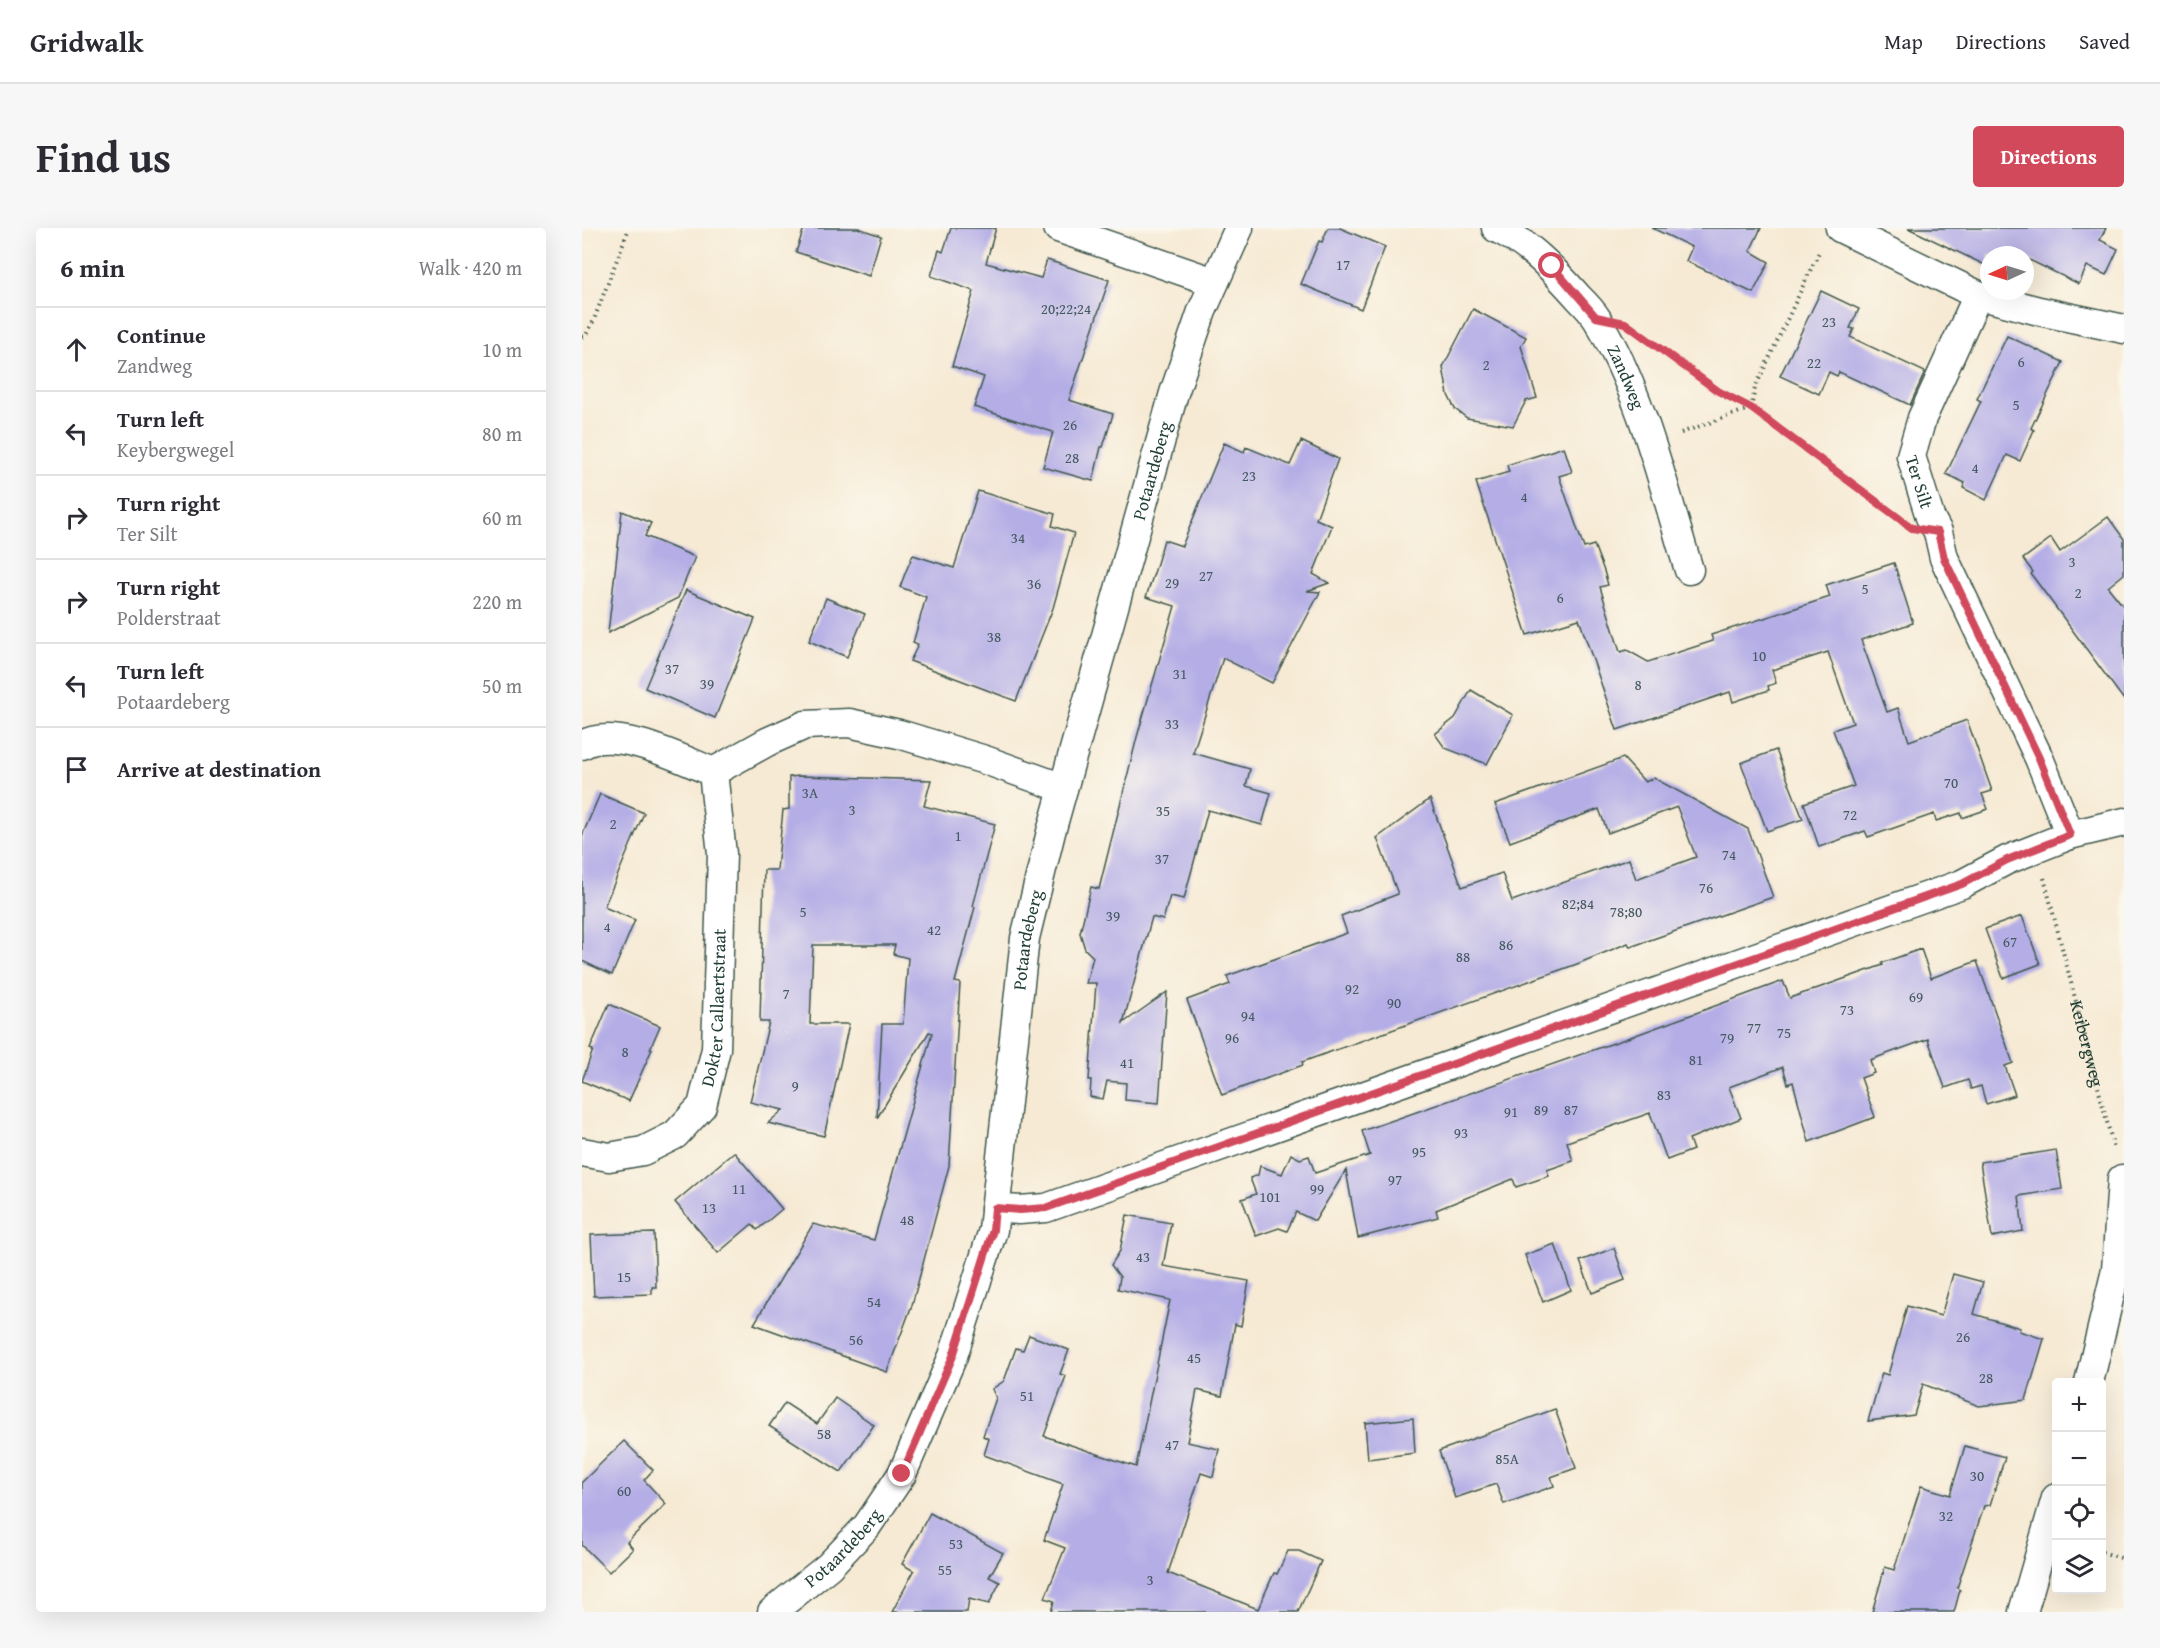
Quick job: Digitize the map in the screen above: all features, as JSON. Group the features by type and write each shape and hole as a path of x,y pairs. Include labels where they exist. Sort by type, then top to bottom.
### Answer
{"street":[{"path":"1058,228 1214,282"},
{"name":"Potaardeberg","path":"772,1612 829,1566 867,1526 902,1474 953,1356 993,1230 1025,938 1063,789 1174,393 1214,282 1239,228"},
{"name":"Zandweg","path":"1496,228 1507,233 1552,266 1596,317 1624,370 1650,444 1689,570"},
{"path":"1840,228 1978,295 2039,311 2124,328"},
{"name":"Ter Silt","path":"1978,295 1922,418 1911,456 1930,517 1938,532 1944,558 2039,758 2070,835"},
{"path":"582,745 611,738 649,745 713,772 767,742 805,725 849,723 899,734 1063,789"},
{"name":"Dokter Callaertstraat","path":"582,1152 609,1156 643,1151 675,1135 702,1106 716,1049 722,854 713,772"},
{"path":"995,1208 1020,1210 1046,1208 1962,884 2007,860 2070,835 2124,822"},
{"path":"2090,1378 2116,1270 2122,1179"},
{"path":"2023,1612 2052,1512"}],"path":[{"path":"582,337 586,335 593,322 629,228"},
{"path":"1751,408 1755,388 1820,250"},
{"path":"1643,336 1718,391 1751,408 1912,528 1938,532"},
{"path":"1650,444 1751,408"},
{"name":"Keibergweg","path":"2037,848 2122,1179"},
{"path":"2106,1553 2124,1558"}],"building":[{"path":"804,228 858,228 881,236 869,276 796,252"},
{"path":"951,228 996,228 986,263 1041,278 1047,260 1109,280 1069,400 1113,414 1103,447 1101,447 1093,481 1043,467 1053,432 974,407 984,377 952,366 974,291 931,276 939,250 943,252"},
{"path":"1328,228 1340,228 1385,247 1361,309 1301,284 1319,241 1322,242"},
{"path":"1652,228 1761,228 1750,251 1769,262 1753,293 1686,261 1692,247"},
{"path":"1908,228 2106,228 2100,240 2118,249 2106,275 2087,266 2079,284 2034,262 2034,246 1980,246 1980,263"},
{"path":"1821,291 1859,309 1850,328 1854,329 1850,337 1925,372 1910,405 1839,372 1837,376 1829,372 1819,394 1780,376"},
{"path":"1473,309 1526,337 1521,346 1537,398 1526,401 1513,426 1467,418 1455,409 1448,395 1443,367"},
{"path":"2007,336 2063,362 2031,428 2034,430 2020,461 2007,455 1986,500 1963,488 1965,483 1946,474 1981,401 1977,399"},
{"path":"1301,441 1338,459 1316,519 1332,526 1313,574 1329,583 1307,591 1320,592 1272,683 1223,658 1193,753 1250,769 1246,786 1271,793 1262,825 1208,810 1184,899 1170,896 1163,920 1152,917 1123,1023 1167,992 1159,1103 1125,1100 1126,1083 1107,1081 1103,1099 1090,1097 1091,1080 1089,1080 1096,983 1086,983 1093,957 1085,949 1080,933 1091,887 1099,889 1137,737 1175,606 1146,597 1164,540 1182,546 1224,443 1244,452 1246,447 1290,465"},
{"path":"1564,447 1572,472 1559,476 1584,548 1594,545 1604,571 1608,585 1600,587 1620,652 1627,650 1648,662 1713,641 1711,635 1830,597 1826,585 1894,563 1913,623 1861,640 1887,712 1898,708 1909,741 1967,720 1992,791 1982,794 1988,809 1962,818 1961,813 1936,821 1934,814 1868,837 1865,831 1819,847 1804,803 1854,786 1833,730 1853,723 1828,652 1772,670 1776,683 1768,686 1769,690 1733,702 1730,692 1617,730 1579,619 1527,635 1476,482 1509,472 1507,465"},
{"path":"978,491 1055,514 1052,526 1074,533 1053,608 1016,701 910,661 918,645 913,643 926,597 900,587 906,571 913,555 954,568"},
{"path":"622,511 651,523 645,536 695,557 678,598 608,633"},
{"path":"2108,517 2124,539 2124,574 2108,587 2124,607 2124,700 2031,574 2033,572 2023,559 2051,538 2060,552"},
{"path":"686,590 755,619 715,718 645,688"},
{"path":"826,598 865,614 847,657 809,641"},
{"path":"1471,690 1513,715 1487,764 1445,748 1435,734 1455,718"},
{"path":"1776,750 1803,819 1767,831 1741,763"},
{"path":"1623,758 1645,782 1654,778 1748,829 1773,897 1630,947 1628,943 1577,964 1302,1062 1303,1065 1222,1095 1187,1000 1230,984 1227,976 1347,933 1341,916 1398,894 1377,838 1430,799 1462,887 1502,873 1512,901 1629,859 1636,879 1696,857 1677,807 1608,833 1599,809 1510,842 1495,804"},
{"path":"789,777 931,780 924,806 995,824 955,982 960,983 949,1166 912,1305 887,1372 754,1324 813,1224 874,1240 932,1033 929,1032 877,1118 882,1024 903,1024 908,958 893,954 895,945 813,945 810,1024 849,1024 824,1136 768,1123 783,1110 750,1102 769,1022 760,1022 764,870 777,870 783,810 789,809"},
{"path":"600,794 644,813 604,907 635,920 612,975 582,961 582,836"},
{"path":"2022,916 2040,964 2003,978 1985,929"},
{"path":"1921,949 1931,978 1977,961 2013,1063 2005,1066 2015,1095 1986,1104 1981,1086 1971,1089 1968,1080 1945,1088 1928,1039 1870,1060 1874,1073 1861,1078 1875,1117 1809,1142 1793,1082 1788,1084 1783,1067 1729,1087 1741,1118 1689,1139 1693,1150 1667,1160 1650,1113 1567,1142 1573,1161 1547,1170 1549,1176 1516,1187 1513,1179 1436,1210 1438,1217 1358,1238 1346,1170 1315,1221 1296,1212 1287,1231 1279,1228 1256,1236 1242,1199 1256,1194 1250,1178 1258,1175 1260,1166 1282,1174 1291,1154 1300,1159 1309,1156 1315,1173 1370,1155 1362,1131 1783,981 1790,998"},
{"path":"609,1004 660,1026 629,1101 582,1081 593,1050 590,1049"},
{"path":"2056,1150 2062,1189 2019,1196 2023,1231 1992,1237 1980,1162"},
{"path":"734,1152 782,1209 757,1230 752,1224 718,1253 675,1202"},
{"path":"1127,1215 1171,1223 1163,1266 1249,1281 1241,1326 1235,1324 1222,1396 1197,1390 1187,1442 1219,1449 1213,1477 1201,1473 1168,1573 1258,1609 1274,1573 1277,1574 1288,1551 1299,1551 1321,1561 1298,1612 1051,1612 1054,1601 1045,1598 1065,1548 1044,1540 1063,1484 984,1455 989,1439 983,1436 996,1398 992,1389 1004,1381 1016,1348 1023,1350 1029,1335 1069,1350 1060,1374 1066,1376 1044,1436 1136,1467 1170,1300 1118,1289 1120,1277 1111,1265 1120,1251"},
{"path":"654,1233 656,1287 652,1287 652,1294 594,1296 591,1235"},
{"path":"1555,1244 1571,1290 1543,1302 1525,1255"},
{"path":"1614,1248 1625,1280 1592,1293 1580,1261"},
{"path":"1953,1274 1983,1282 1974,1314 2020,1328 2019,1331 2044,1339 2026,1400 1979,1406 1923,1384 1914,1415 1868,1421 1882,1373 1888,1375 1907,1306 1941,1316"},
{"path":"835,1398 874,1425 841,1472 769,1426 785,1403 817,1424"},
{"path":"1555,1409 1576,1468 1551,1477 1554,1486 1504,1504 1496,1484 1455,1498 1439,1451"},
{"path":"1413,1418 1415,1453 1368,1459 1365,1423"},
{"path":"624,1441 653,1470 644,1480 666,1504 627,1542 633,1549 609,1572 582,1545 582,1482"},
{"path":"1965,1446 2005,1457 1990,1505 1984,1506 1957,1588 1960,1590 1954,1612 1872,1612 1885,1567 1894,1570 1921,1486 1950,1495"},
{"path":"930,1513 1003,1553 989,1577 1000,1582 989,1604 969,1599 967,1612 892,1612 914,1571 902,1564"}],"route":[{"path":"902,1474 953,1356 993,1230 995,1208 1020,1210 1046,1208 1962,884 2007,860 2070,835 2039,758 1944,558 1938,532 1912,528 1751,408 1718,391 1625,323 1596,317 1552,266"}]}
